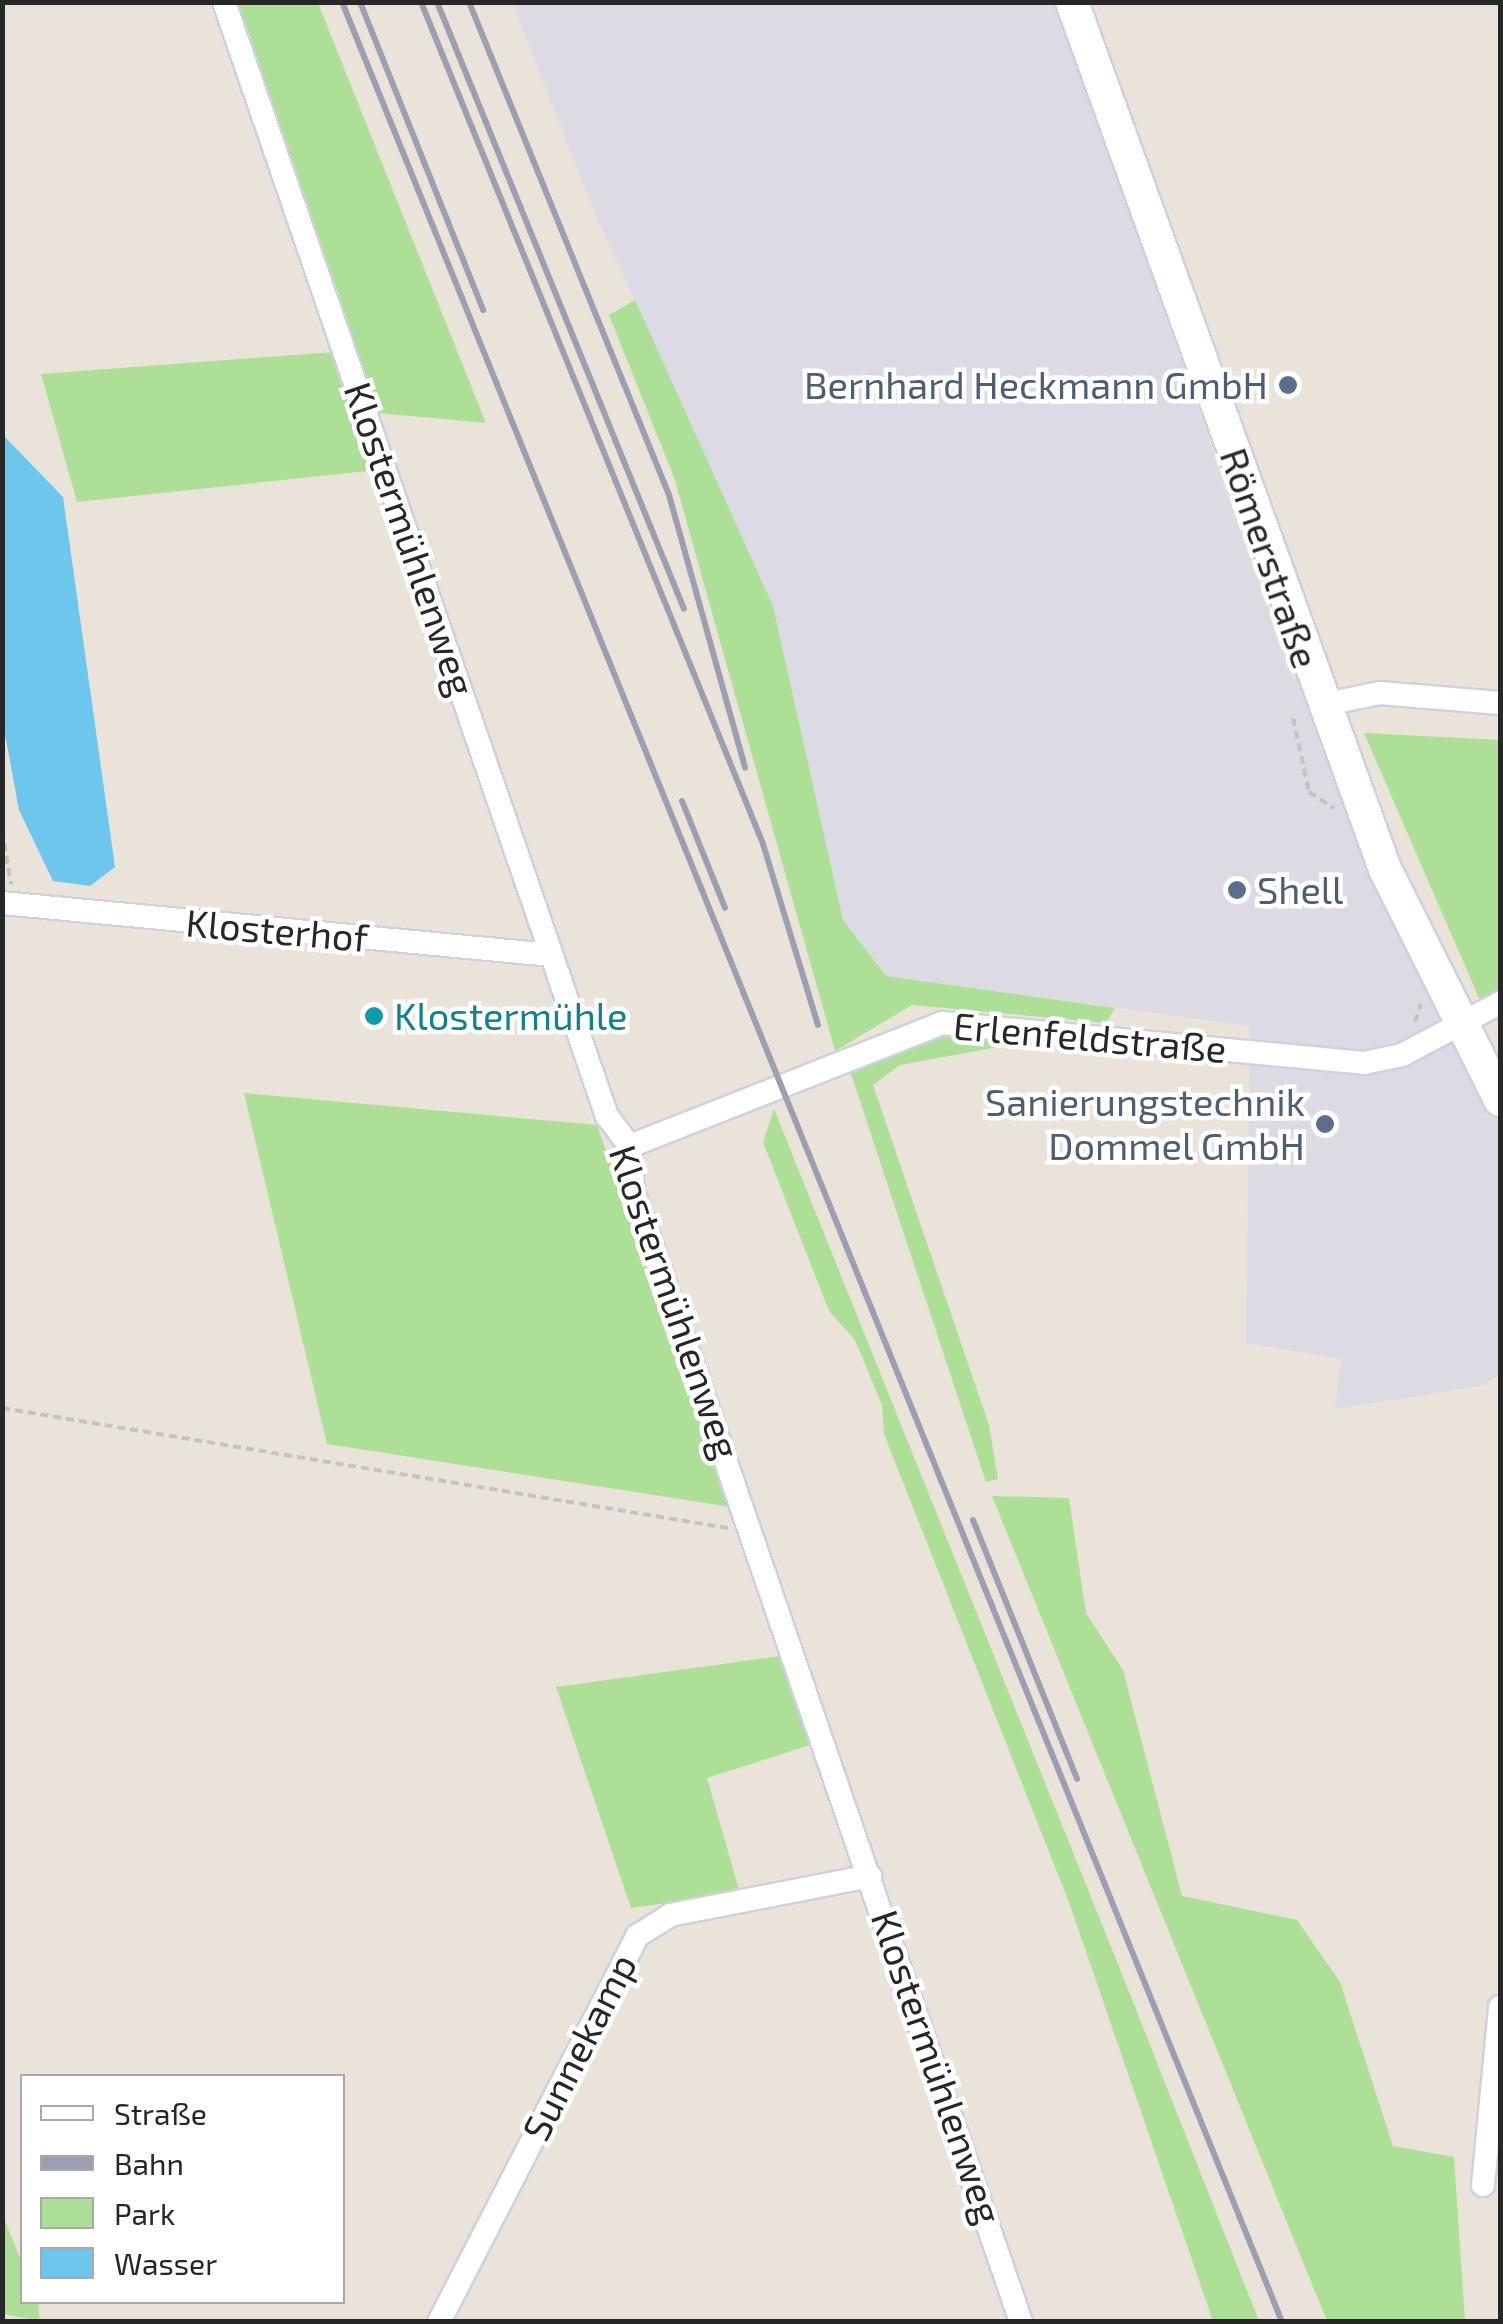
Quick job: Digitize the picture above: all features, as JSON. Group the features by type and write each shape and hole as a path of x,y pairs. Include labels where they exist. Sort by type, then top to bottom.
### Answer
{"main road":[{"name":"Römerstraße","path":"1072,2 1307,711 1456,1025 1500,1100"}],"street":[{"name":"Klostermühlenweg","path":"224,2 606,1116 630,1146 633,1190 1021,2322"},
{"path":"1307,711 1380,693 1500,703"},
{"name":"Klosterhof","path":"2,902 551,955"},
{"name":"Erlenfeldstraße","path":"630,1146 942,1023 1364,1063 1402,1055 1500,1003"},
{"name":"Sunnekamp","path":"439,2322 636,1936 670,1915 870,1876"},
{"path":"1484,2185 1500,2007"}],"path":[{"path":"1307,711 1309,792 1337,810"},
{"path":"2,830 12,879"},
{"path":"1411,1027 1421,1004 1413,986"},
{"path":"2,1408 753,1532"}],"shaded area":[{"path":"512,3 1056,3 1276,631 1438,1018 1500,1123 1500,1374 1480,1386 1335,1409 1341,1359 1246,1343 1250,1026 886,976 843,920 773,606 598,220"}],"green space":[{"path":"233,3 318,3 486,423 378,413"},
{"path":"635,300 773,606 843,920 886,976 1115,1008 1106,1023 912,1005 835,1051 674,477 609,315"},
{"path":"334,352 377,470 77,502 41,374"},
{"path":"1364,733 1500,740 1500,991 1479,998"},
{"path":"1010,1031 1009,1045 900,1065 873,1085 989,1425 998,1479 986,1482 851,1074 931,1034"},
{"path":"244,1093 597,1125 731,1507 327,1444"},
{"path":"774,1109 1259,2321 1213,2321 1070,1905 884,1434 882,1405 855,1340 829,1311 763,1142"},
{"path":"992,1496 1069,1498 1086,1613 1123,1670 1182,1896 1297,1920 1340,1982 1393,2146 1454,2157 1465,2321 1327,2321"},
{"path":"781,1656 810,1745 707,1778 740,1893 631,1908 556,1687"},
{"path":"2,2213 20,2258 20,2304 38,2304 40,2321 3,2314"}],"water":[{"path":"3,435 63,497 115,867 90,886 53,881 19,810 2,718"}],"railway":[{"path":"342,2 1282,2322"},
{"path":"360,2 483,310"},
{"path":"421,2 763,844 818,1025"},
{"path":"437,2 684,609"},
{"path":"469,2 669,495 745,768"},
{"path":"682,801 725,908"},
{"path":"973,1520 1077,1779"}],"place":[{"name":"Bernhard Heckmann GmbH","path":"1288,385"},
{"name":"Shell","path":"1237,890"},
{"name":"Klostermühle","path":"374,1016"},
{"name":"Sanierungstechnik Dommel GmbH","path":"1325,1124"}]}
